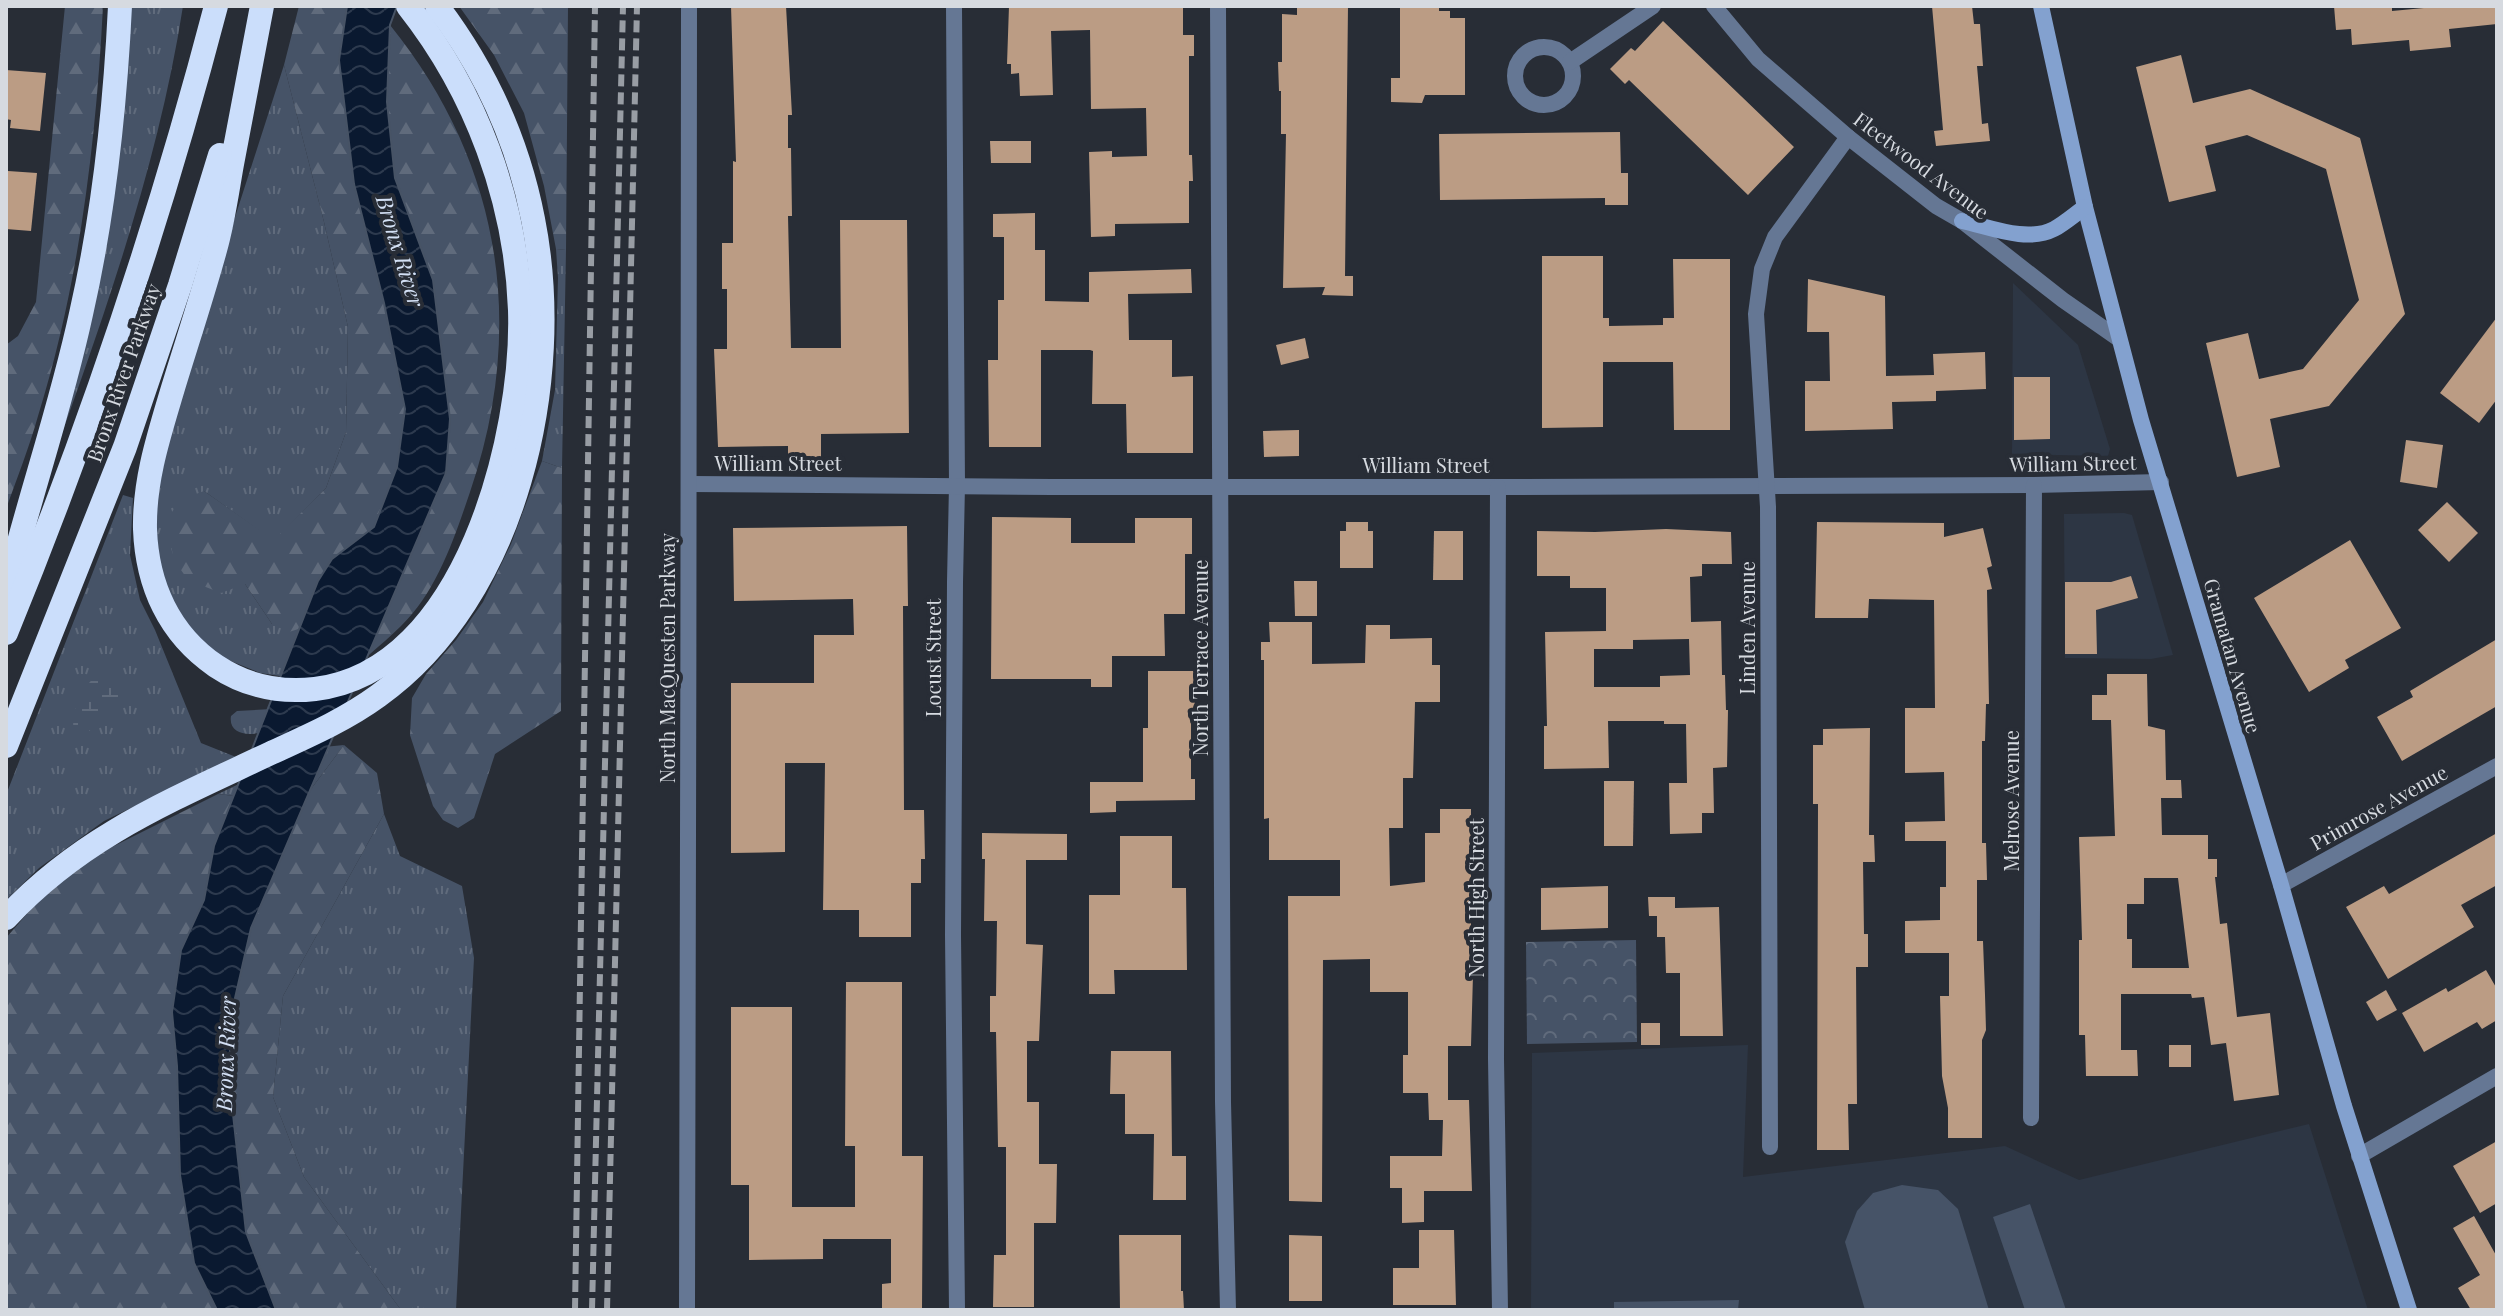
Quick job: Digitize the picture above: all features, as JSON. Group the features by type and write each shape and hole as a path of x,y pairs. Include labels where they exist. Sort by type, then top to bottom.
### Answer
{"highway":[{"path":"6,591 71,359 87,286 108,149 120,6"},
{"name":"Bronx River Parkway","path":"6,633 76,457 116,343 166,188 216,6"},
{"path":"262,6 217,245 151,466 145,532 156,590 182,636 224,671 259,686 280,689 321,688 353,680 382,664 409,640 447,593 468,555 496,486 508,439 516,387 520,312 516,262 507,214 490,156 430,16"},
{"name":"Bronx River Parkway","path":"6,746 95,526 154,365 206,204 262,6"},
{"path":"6,918 39,884 102,837 328,726 378,696 411,670 465,606 507,520 529,444 540,361 542,279 533,218 510,135 477,64 430,16 408,6"}],"main road":[{"name":"Gramatan Avenue","path":"2041,6 2085,207 2141,420 2359,1156 2409,1310"},
{"path":"1962,221 2025,235 2038,234 2052,230 2085,207"}],"street":[{"name":"North MacQuesten Parkway","path":"687,1310 689,6"},
{"name":"Locust Street","path":"954,6 957,485 953,935 957,1310"},
{"name":"North Terrace Avenue","path":"1218,6 1223,1102 1228,1310"},
{"path":"1570,62 1653,6"},
{"name":"Fleetwood Avenue","path":"1714,6 1758,59 1848,137 1936,206 1962,221 2063,300 2119,339"},
{"name":"Linden Avenue","path":"1770,1147 1767,485 1756,314 1762,269 1775,237 1848,137"},
{"name":"William Street","path":"690,484 1498,487 2161,482"},
{"name":"Melrose Avenue","path":"2031,1118 2034,485"},
{"name":"North High Street","path":"1498,487 1496,1059 1500,1310"},
{"name":"Primrose Avenue","path":"2281,885 2497,766"},
{"path":"2359,1156 2497,1076"}],"shaded area":[{"path":"2013,283 2078,345 2110,449 2108,456 2012,454"},
{"path":"2064,514 2132,515 2173,655 2151,659 2065,658"},
{"path":"1748,1045 1743,1177 2005,1146 2079,1180 2309,1124 2368,1310 1531,1310 1532,1053"}],"green space":[{"path":"65,6 103,6 90,162 75,265 52,366 31,440 6,509 6,345 18,336 36,302"},
{"path":"128,6 183,6 158,131 123,254 40,495"},
{"path":"299,6 347,6 339,60 405,409 397,467 374,527 332,559 406,565 446,473 450,419 433,280 395,178 387,102 390,25 428,78 457,132 479,189 493,248 499,307 497,368 487,430 470,492 443,564 425,597 401,626 370,654 349,646 326,620 289,632 272,624 245,584 221,593 188,580 174,560 166,521 180,500 204,491 274,540 326,488 346,432 348,327 284,65"},
{"path":"459,6 568,6 566,250 556,249 544,186 524,113 494,55"},
{"path":"284,65 348,327 346,432 326,488 274,541 204,491 245,584 272,624 326,620 349,645 370,654 338,671 293,678 260,673 216,655 185,624 164,586 154,503 189,360"},
{"path":"556,249 566,250 562,468 542,461 555,390"},
{"path":"542,461 562,468 561,711 495,754 474,818 458,828 443,820 433,806 410,735 412,698 426,674 456,640 483,602 511,544"},
{"path":"123,495 133,498 130,555 140,600 201,743 236,757 104,821 39,868 6,900 6,795"},
{"path":"103,669 111,670 118,682 118,701 98,725 79,736 74,734 74,714 80,697 89,682"},
{"path":"290,708 272,727 259,733 241,733 231,722 231,716 237,711"},
{"path":"344,745 305,797 218,794 314,748"},
{"path":"344,745 377,773 384,814 283,996 273,1097 304,1177 401,1310 276,1310 246,1232 230,1087 230,1020 251,928 305,797"},
{"path":"218,794 234,796 214,847 204,900 181,950 172,1012 194,1263 217,1310 6,1310 6,938 45,893 96,855"},
{"path":"384,814 400,856 462,886 474,958 456,1310 401,1310 304,1177 273,1097 283,996"},
{"path":"1636,940 1637,1042 1527,1044 1526,942"},
{"path":"1902,1185 1938,1190 1958,1209 1989,1310 1865,1310 1845,1242 1857,1211 1873,1193"},
{"path":"2030,1204 2066,1310 2025,1310 1993,1217"},
{"path":"1739,1300 1738,1310 1614,1310 1614,1302"}],"water":[{"name":"Bronx River","path":"347,6 397,6 390,25 387,102 395,178 433,280 450,419 446,473 251,928 230,1020 230,1087 246,1232 276,1310 217,1310 194,1263 180,1175 172,1012 181,950 204,900 214,846 318,581 332,559 374,527 397,467 405,409 384,303 354,184 339,60"}],"building":[{"path":"731,6 786,6 792,115 788,115 792,216 788,216 791,348 841,348 840,220 907,220 909,433 821,434 821,458 788,458 788,446 718,447 714,349 727,349 727,289 722,289 722,243 733,243 733,161 736,162"},
{"path":"1009,6 1183,6 1183,35 1194,35 1194,56 1189,56 1189,155 1192,155 1193,181 1189,181 1189,223 1115,224 1115,236 1091,237 1089,152 1112,151 1112,157 1147,156 1146,108 1091,109 1090,30 1051,31 1053,95 1020,96 1019,73 1011,74 1011,64 1007,64"},
{"path":"1297,6 1348,6 1345,276 1353,276 1353,296 1322,295 1325,287 1283,288 1286,134 1281,134 1278,62 1282,62 1282,14 1297,15"},
{"path":"1400,6 1439,6 1439,11 1450,11 1450,18 1465,18 1465,95 1425,95 1422,103 1391,102 1391,78 1400,78"},
{"path":"1932,6 1972,6 1974,24 1980,24 1983,66 1977,66 1982,124 1988,123 1990,141 1936,146 1934,131 1943,130"},
{"path":"2334,6 2392,6 2392,11 2445,6 2497,6 2497,24 2449,29 2451,47 2410,51 2409,40 2352,45 2351,29 2336,30"},
{"path":"1663,21 1794,147 1748,195 1629,80 1625,84 1610,69 1631,48 1635,51"},
{"path":"2181,55 2193,103 2250,89 2360,138 2405,314 2329,406 2270,419 2280,467 2237,477 2206,343 2248,333 2259,379 2303,369 2359,300 2326,169 2247,135 2205,146 2216,191 2169,202 2136,67"},
{"path":"6,70 46,73 40,131 10,128 11,120 6,119"},
{"path":"1620,132 1621,173 1628,173 1628,205 1605,205 1605,198 1440,200 1439,134"},
{"path":"990,141 1031,141 1031,163 991,163"},
{"path":"8,171 37,173 31,231 6,229"},
{"path":"1035,213 1035,250 1045,250 1045,301 1089,302 1089,272 1191,269 1192,293 1128,294 1129,340 1172,340 1172,377 1193,376 1193,453 1127,453 1126,404 1092,404 1093,351 1090,350 1041,350 1041,447 989,447 988,360 998,360 998,300 1004,300 1004,237 993,237 993,214"},
{"path":"1542,256 1603,256 1603,318 1609,318 1609,326 1663,325 1663,318 1674,318 1673,259 1730,259 1730,430 1674,430 1673,362 1603,362 1603,427 1542,428"},
{"path":"1808,279 1885,296 1886,376 1934,375 1933,354 1985,352 1986,389 1936,391 1936,401 1892,402 1893,429 1805,431 1805,381 1830,381 1829,332 1807,332"},
{"path":"2497,317 2497,399 2479,423 2440,393"},
{"path":"1305,338 1309,358 1281,365 1276,345"},
{"path":"2014,377 2050,377 2050,439 2014,440"},
{"path":"1299,430 1299,456 1264,457 1263,431"},
{"path":"2406,440 2443,445 2437,488 2400,482"},
{"path":"2447,502 2478,533 2449,562 2418,530"},
{"path":"992,517 1071,518 1071,543 1135,543 1135,518 1192,518 1192,554 1185,554 1185,614 1164,614 1165,656 1112,656 1112,687 1091,687 1091,679 991,679"},
{"path":"1346,522 1368,522 1368,531 1373,531 1373,568 1340,568 1340,531 1346,531"},
{"path":"1817,522 1944,523 1944,537 1983,528 1992,566 1987,568 1992,589 1987,590 1989,704 1986,704 1985,741 1982,741 1982,843 1986,843 1987,880 1977,880 1977,941 1983,941 1986,1030 1982,1040 1982,1138 1948,1138 1948,1108 1942,1076 1940,996 1949,996 1949,953 1905,953 1905,921 1940,920 1940,887 1946,887 1946,841 1905,841 1905,822 1945,821 1944,772 1905,773 1905,708 1935,708 1934,600 1869,599 1868,618 1815,618"},
{"path":"907,526 908,606 903,606 904,810 924,810 925,859 921,859 921,883 911,883 911,937 859,937 859,910 823,910 825,763 785,763 785,852 731,853 731,683 814,683 814,635 854,635 853,599 734,601 733,528"},
{"path":"1666,529 1731,532 1732,564 1702,564 1702,576 1690,577 1691,622 1721,621 1722,675 1725,675 1728,710 1727,767 1713,768 1714,813 1702,813 1702,833 1670,834 1669,783 1687,783 1686,724 1608,721 1609,768 1544,769 1544,726 1547,726 1545,632 1606,631 1606,588 1570,588 1570,576 1537,576 1537,531","holes":["1689,639 1690,675 1660,676 1660,687 1594,687 1594,649 1633,649 1633,640"]},
{"path":"1434,531 1463,531 1463,580 1433,580"},
{"path":"2350,540 2401,628 2345,660 2349,668 2309,692 2254,598"},
{"path":"2131,576 2138,598 2096,610 2097,654 2065,654 2065,582 2111,582"},
{"path":"1294,581 1317,581 1317,616 1295,616"},
{"path":"1269,622 1312,622 1312,664 1365,663 1366,625 1390,625 1390,639 1432,638 1432,665 1440,665 1440,702 1415,702 1413,778 1403,778 1403,828 1389,828 1390,886 1425,882 1425,833 1440,833 1440,809 1471,809 1471,939 1474,939 1471,1046 1448,1046 1448,1100 1469,1100 1472,1191 1424,1191 1424,1222 1402,1223 1402,1188 1390,1188 1390,1156 1442,1156 1443,1120 1429,1120 1428,1093 1403,1093 1403,1055 1408,1055 1408,992 1370,992 1370,959 1323,960 1322,1202 1289,1201 1288,896 1340,896 1340,860 1269,860 1269,818 1264,819 1264,660 1261,660 1261,642 1270,642"},
{"path":"2497,639 2497,706 2402,761 2377,717 2413,697 2410,691"},
{"path":"1148,671 1194,671 1195,723 1191,723 1191,779 1195,779 1195,800 1116,801 1116,812 1090,813 1090,782 1143,782 1143,728 1148,728"},
{"path":"2107,674 2147,674 2148,726 2165,730 2166,780 2181,780 2182,798 2161,798 2162,835 2208,835 2208,859 2217,859 2215,877 2220,924 2227,923 2237,1017 2270,1013 2279,1095 2234,1101 2226,1043 2211,1045 2204,997 2192,998 2191,994 2121,994 2121,1050 2137,1050 2138,1076 2086,1076 2085,1035 2079,1035 2079,940 2082,940 2079,837 2115,836 2111,720 2092,720 2092,695 2107,695","holes":["2144,878 2178,878 2189,968 2132,968 2132,939 2127,939 2127,904 2144,904"]},
{"path":"1870,728 1869,835 1874,835 1875,862 1863,862 1864,934 1868,934 1868,967 1856,967 1857,1104 1848,1104 1849,1150 1817,1150 1818,804 1813,804 1813,745 1823,745 1823,729"},
{"path":"1604,781 1634,781 1633,846 1604,846"},
{"path":"982,833 1067,834 1067,860 1026,860 1026,944 1043,945 1039,1041 1027,1041 1027,1102 1039,1102 1039,1164 1057,1164 1056,1223 1034,1223 1034,1307 993,1307 994,1255 1006,1255 1006,1147 998,1147 996,1032 990,1032 990,996 996,996 997,921 984,921 985,859 982,859"},
{"path":"2497,833 2497,885 2461,905 2474,927 2388,979 2346,907 2384,886 2389,894"},
{"path":"1120,836 1172,836 1172,888 1186,888 1187,970 1114,970 1115,994 1089,994 1089,895 1120,895"},
{"path":"1608,886 1608,928 1541,930 1541,888"},
{"path":"1648,897 1675,897 1675,908 1719,907 1723,1036 1680,1036 1680,973 1666,973 1665,937 1657,937 1657,916 1649,916"},
{"path":"2486,970 2497,989 2497,1020 2482,1029 2477,1022 2424,1052 2402,1013"},
{"path":"846,982 902,982 902,1156 923,1156 922,1310 882,1310 882,1284 891,1283 891,1239 823,1239 823,1259 749,1260 749,1185 731,1185 731,1007 792,1007 792,1207 855,1207 855,1146 845,1146"},
{"path":"2386,990 2397,1010 2377,1021 2366,1002"},
{"path":"1641,1023 1660,1023 1660,1045 1641,1045"},
{"path":"2169,1045 2191,1045 2191,1067 2169,1067"},
{"path":"1111,1051 1171,1051 1172,1156 1186,1156 1186,1200 1153,1200 1154,1134 1125,1134 1125,1094 1110,1094"},
{"path":"2497,1141 2497,1203 2480,1213 2453,1166"},
{"path":"2474,1216 2497,1257 2497,1310 2471,1310 2458,1288 2480,1275 2453,1228"},
{"path":"1419,1230 1454,1230 1456,1305 1393,1305 1393,1268 1419,1268"},
{"path":"1119,1235 1181,1235 1184,1310 1120,1310"},
{"path":"1289,1235 1322,1236 1322,1301 1289,1301"}],"railway":[{"path":"575,1310 595,6"},
{"path":"592,1310 623,6"},
{"path":"607,1310 637,6"}]}
